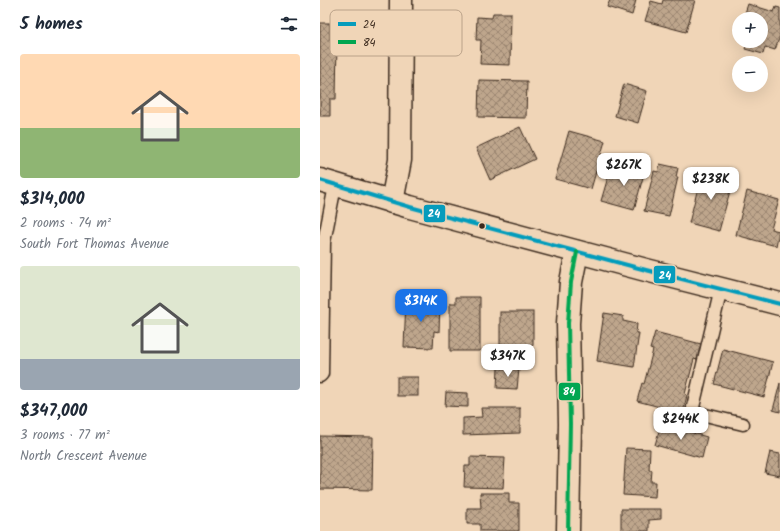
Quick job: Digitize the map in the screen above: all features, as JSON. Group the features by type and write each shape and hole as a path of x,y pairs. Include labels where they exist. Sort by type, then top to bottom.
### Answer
{"main road":[{"path":"401,0 401,10"},
{"path":"392,202 400,160 401,56"},
{"path":"328,183 392,202 577,252 780,304"},
{"path":"568,531 570,424 568,323 571,282 577,252"}],"lane":[{"path":"320,376 322,374 324,242 328,183"},
{"path":"721,289 692,407 693,411 697,413 743,424"}],"building":[{"path":"610,0 636,0 632,15 607,7"},
{"path":"663,0 695,0 686,32 645,21 651,1 662,4"},
{"path":"748,4 774,12 776,7 780,8 780,36 775,50 768,48 768,12 745,12"},
{"path":"493,13 511,13 510,65 480,64 481,40 476,40 477,17 492,18"},
{"path":"320,23 330,23 330,56 337,56 336,99 330,99 330,116 320,116"},
{"path":"745,48 765,48 763,54"},
{"path":"479,80 527,81 526,118 478,117"},
{"path":"624,84 647,91 638,123 615,116"},
{"path":"520,127 535,159 490,180 476,148"},
{"path":"569,131 605,141 591,189 555,179"},
{"path":"619,163 645,170 634,210 601,201 610,170 617,172"},
{"path":"660,164 678,168 676,177 678,177 669,216 644,211 654,171 658,172"},
{"path":"702,172 733,180 719,231 689,223"},
{"path":"747,191 779,200 771,229 779,231 776,246 736,235"},
{"path":"456,297 480,297 480,351 450,351 450,303 456,303"},
{"path":"406,300 440,302 439,332 434,331 433,348 404,347"},
{"path":"500,312 533,312 533,345 500,345"},
{"path":"604,313 623,316 623,321 637,324 636,333 639,333 634,367 597,361"},
{"path":"655,332 701,344 697,360 694,359 685,394 687,395 683,413 637,401 642,383 644,384 653,350 650,349"},
{"path":"723,349 773,362 764,397 714,384"},
{"path":"498,368 519,369 517,389 497,388"},
{"path":"397,377 418,377 418,396 397,396"},
{"path":"780,383 780,412 773,410"},
{"path":"446,392 468,393 468,407 445,406"},
{"path":"481,408 520,408 520,433 463,435 463,418 482,417"},
{"path":"661,424 707,437 702,458 655,445"},
{"path":"320,436 373,437 372,490 320,489"},
{"path":"626,448 650,449 649,470 652,470 651,482 656,482 655,497 623,495"},
{"path":"770,452 780,454 780,476 765,473"},
{"path":"470,457 505,458 503,488 464,487 465,466 470,466"},
{"path":"480,493 509,493 509,503 519,503 519,531 480,531 480,524 467,524 467,508 481,508"},
{"path":"621,509 661,509 661,519 649,520 649,531 621,531"}],"transit line":[{"name":"24","path":"320,180 410,207 780,304"},
{"name":"84","path":"568,531 570,424 568,323 571,282 577,252"}]}
